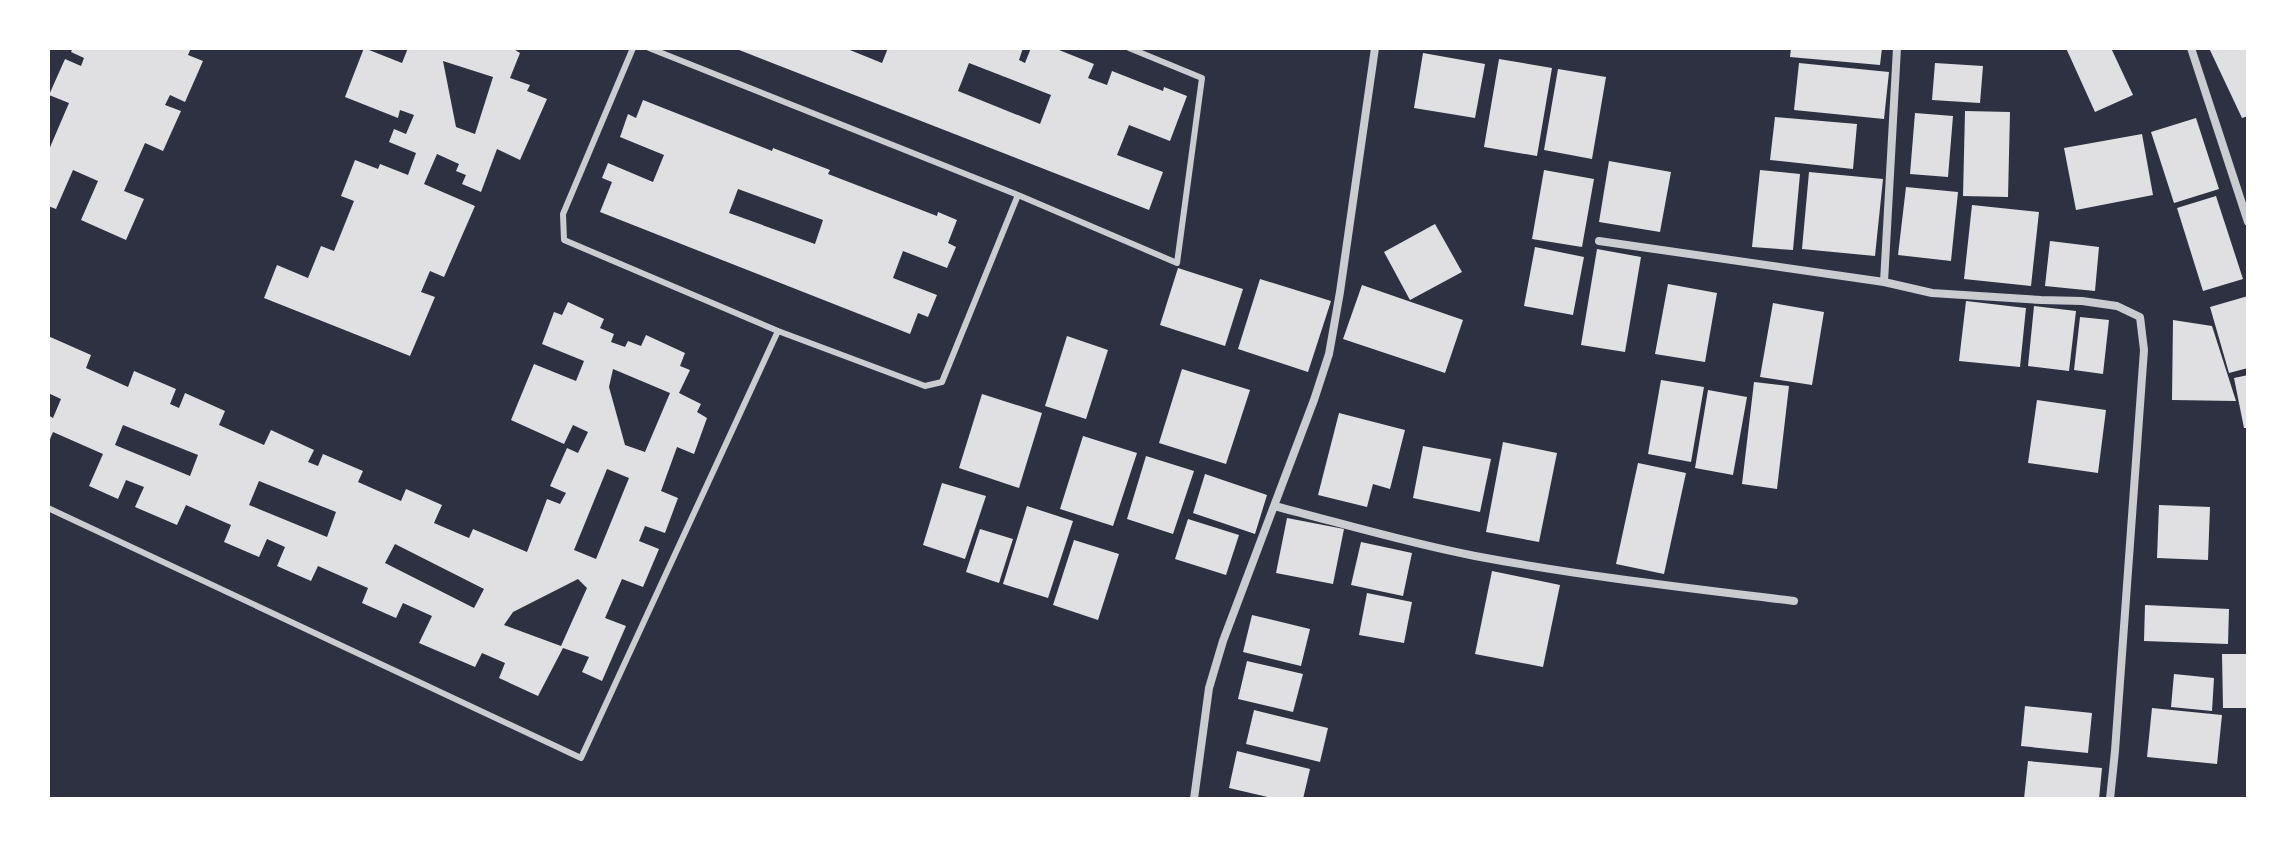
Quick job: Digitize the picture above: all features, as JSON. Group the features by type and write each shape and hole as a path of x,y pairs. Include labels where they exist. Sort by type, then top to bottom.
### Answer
{"street":[{"path":"1194,799 1209,688 1223,641 1329,354 1375,48"},
{"path":"1884,282 1897,48"},
{"path":"2191,48 2248,222"},
{"path":"1599,241 1884,282 1932,293 2082,301 2117,306 2140,317 2144,350 2110,799"},
{"path":"1274,506 1477,556 1599,577 1794,601"}],"lane":[{"path":"633,48 563,214 564,240 778,331 925,386 942,382 1018,195"},
{"path":"649,48 1018,195 1177,263 1202,78 1129,48"},
{"path":"48,508 581,758 778,331"}],"building":[{"path":"73,48 191,48 188,55 203,61 185,102 170,95 165,105 181,111 163,151 145,143 124,191 144,199 126,240 81,220 98,181 73,170 56,209 48,206 48,152 69,103 49,95 65,59 81,66 84,58 71,52"},
{"path":"364,48 402,63 408,48 512,48 520,53 510,78 530,85 527,91 547,99 520,160 497,149 481,192 462,184 466,175 456,171 459,164 437,154 424,184 475,206 444,277 430,271 421,292 435,297 410,356 264,298 277,265 308,278 321,246 334,251 354,201 341,196 355,160 378,169 380,164 408,175 416,153 389,142 394,129 406,134 414,115 400,110 398,118 345,97","holes":["443,61 493,77 475,134 456,127"]},
{"path":"734,48 845,48 882,63 888,48 1023,48 1019,60 1025,63 1031,48 1054,48 1094,64 1088,78 1107,85 1112,71 1163,91 1164,87 1187,96 1170,141 1129,125 1117,155 1163,172 1149,210","holes":["969,63 1051,95 1040,124 958,91"]},
{"path":"1791,48 1882,48 1880,65 1790,57"},
{"path":"2066,48 2111,48 2133,95 2095,112"},
{"path":"2209,48 2248,48 2248,116 2242,118"},
{"path":"1423,53 1485,64 1475,118 1414,108"},
{"path":"1499,59 1552,68 1537,156 1484,147"},
{"path":"1799,63 1889,72 1884,119 1794,110"},
{"path":"1935,63 1983,66 1980,103 1932,100"},
{"path":"1558,69 1606,77 1592,159 1544,150"},
{"path":"643,100 772,151 773,148 830,170 828,174 937,216 938,212 957,220 948,243 956,247 947,268 903,251 893,278 937,295 928,317 918,313 910,334 600,212 612,182 602,178 608,163 653,182 664,155 620,137 628,114 636,118","holes":["738,189 823,220 815,244 729,213"]},
{"path":"1965,111 2010,112 2008,197 1963,196"},
{"path":"1915,113 1953,116 1948,177 1910,174"},
{"path":"1775,117 1857,124 1853,169 1770,160"},
{"path":"2196,118 2219,189 2174,203 2151,132"},
{"path":"2142,134 2153,195 2076,210 2064,148"},
{"path":"1609,161 1671,172 1660,232 1599,222"},
{"path":"1544,170 1594,179 1582,247 1532,239"},
{"path":"1760,170 1800,174 1793,250 1752,247"},
{"path":"1809,172 1883,179 1875,256 1802,249"},
{"path":"1906,187 1958,192 1951,261 1898,255"},
{"path":"2216,196 2243,279 2203,291 2177,208"},
{"path":"1972,205 2039,212 2031,286 1964,279"},
{"path":"1435,224 1462,272 1410,300 1384,252"},
{"path":"2050,241 2099,247 2095,291 2045,286"},
{"path":"1535,247 1584,257 1573,315 1524,306"},
{"path":"1597,249 1641,257 1625,352 1581,345"},
{"path":"1178,268 1243,289 1225,346 1160,325"},
{"path":"1260,279 1331,301 1308,372 1238,349"},
{"path":"1668,284 1717,293 1705,362 1655,354"},
{"path":"1362,285 1463,320 1445,373 1343,339"},
{"path":"2248,296 2248,368 2229,373 2210,307"},
{"path":"1966,301 2026,308 2020,367 1959,361"},
{"path":"568,302 604,319 600,328 614,334 611,342 625,347 628,341 641,346 646,335 685,353 680,366 690,370 679,393 701,404 697,412 707,418 694,454 677,447 661,491 678,498 665,533 645,526 639,541 659,549 643,587 622,579 605,618 626,626 602,681 582,672 589,657 563,648 538,696 499,678 505,663 482,653 475,667 419,643 432,616 403,603 396,618 362,603 368,588 318,566 311,581 277,566 285,547 267,539 259,557 224,542 231,525 186,505 177,525 135,507 144,487 126,480 118,499 89,486 103,454 53,432 48,444 48,415 53,418 61,399 48,393 48,336 91,355 86,368 128,387 134,371 176,389 170,404 179,408 185,393 225,411 219,425 264,445 271,430 314,450 308,462 318,466 323,454 363,471 358,482 401,501 406,489 442,505 434,523 469,538 473,529 527,552 547,499 560,504 566,493 550,486 567,448 578,453 588,432 573,425 564,444 511,420 534,364 576,381 584,361 542,344 554,312 562,315","holes":["613,369 670,393 645,452 625,445 609,387","123,425 198,455 190,476 115,445","607,469 629,478 596,559 574,550","259,481 336,512 327,537 249,505","395,544 484,589 474,608 385,563","578,579 587,588 561,646 504,625 513,612"]},
{"path":"1773,303 1824,312 1812,385 1760,377"},
{"path":"2034,306 2076,311 2069,371 2028,366"},
{"path":"2080,317 2109,320 2103,374 2074,370"},
{"path":"2173,320 2212,326 2236,401 2172,400"},
{"path":"1067,336 1108,350 1086,419 1045,406"},
{"path":"1182,369 1250,390 1226,464 1159,443"},
{"path":"2248,375 2248,428 2244,428 2234,378"},
{"path":"1661,380 1704,387 1691,462 1648,454"},
{"path":"1754,382 1789,386 1777,489 1742,484"},
{"path":"1708,390 1747,397 1733,475 1695,468"},
{"path":"982,394 1042,413 1019,488 959,468"},
{"path":"2037,400 2106,410 2098,473 2028,463"},
{"path":"1339,413 1405,430 1390,489 1373,484 1367,507 1318,495"},
{"path":"1083,436 1137,453 1113,526 1060,509"},
{"path":"1503,442 1557,453 1539,542 1486,532"},
{"path":"1423,446 1491,459 1480,512 1413,498"},
{"path":"1146,456 1194,471 1173,534 1127,519"},
{"path":"1638,463 1686,473 1664,574 1616,564"},
{"path":"1205,474 1267,495 1255,534 1193,513"},
{"path":"942,483 986,496 965,559 923,545"},
{"path":"2159,505 2210,507 2208,560 2157,558"},
{"path":"1027,506 1073,521 1048,598 1003,584"},
{"path":"1287,518 1344,529 1333,584 1276,573"},
{"path":"1188,519 1239,535 1226,575 1175,559"},
{"path":"980,529 1013,539 999,583 966,572"},
{"path":"1074,540 1119,554 1098,620 1053,605"},
{"path":"1361,542 1412,553 1403,596 1351,585"},
{"path":"1492,571 1560,585 1543,667 1475,654"},
{"path":"1367,593 1412,602 1404,643 1359,635"},
{"path":"2145,605 2229,609 2228,644 2144,641"},
{"path":"1252,615 1310,629 1301,666 1243,652"},
{"path":"2222,654 2248,654 2248,708 2223,708"},
{"path":"1247,661 1303,674 1293,712 1238,699"},
{"path":"2174,674 2214,678 2212,711 2171,707"},
{"path":"2025,706 2092,713 2088,753 2021,746"},
{"path":"2152,708 2222,715 2217,764 2147,757"},
{"path":"1254,710 1328,728 1320,762 1246,744"},
{"path":"1237,751 1310,769 1303,799 1276,799 1229,788"},
{"path":"2028,761 2102,768 2099,799 2024,799"}]}
